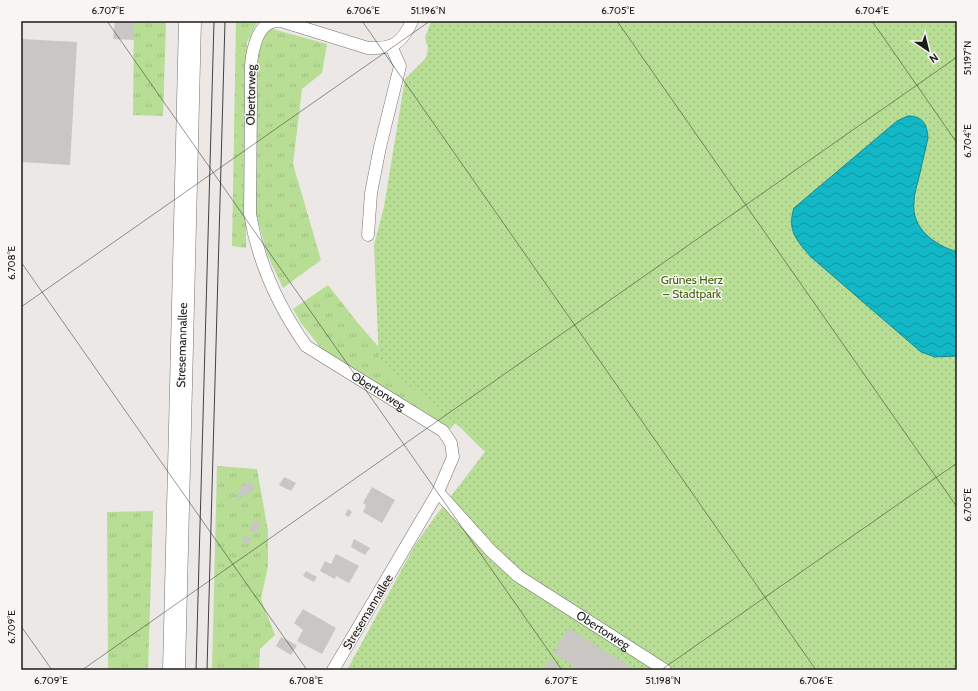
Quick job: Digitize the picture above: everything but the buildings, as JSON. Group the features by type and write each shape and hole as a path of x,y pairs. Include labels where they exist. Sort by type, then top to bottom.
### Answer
{"street":[{"name":"Stresemannallee","path":"174,670 190,21"}],"lane":[{"name":"Obertorweg","path":"277,21 268,24 262,29 254,44 252,56 250,214 258,251 271,286 292,325 306,346 443,431 451,443 453,458 438,492 490,550 518,576 665,670"},
{"path":"281,21 368,48 391,46 401,39 408,30 412,21"},
{"path":"368,235 371,193 380,147 400,66 391,46"},
{"name":"Stresemannallee","path":"333,670 438,492"}],"green space":[{"path":"134,21 166,21 163,116 133,115"},
{"path":"236,21 258,21 247,42 246,248 232,246"},
{"name":"Grünes Herz – Stadtpark","path":"431,21 957,21 957,670 347,670 415,545 485,452 462,429 379,360 374,245 384,207 405,79 426,58 428,48 425,38"},
{"path":"869,21 891,21 888,29"},
{"path":"269,28 327,44 322,73 302,89 293,164 321,260 283,288 267,254 256,213 256,62 260,45"},
{"path":"328,285 383,352 460,418 450,429 425,412 324,352 301,323 293,309"},
{"path":"217,466 257,469 268,531 268,566 261,599 275,635 260,649 259,670 212,670"},
{"path":"153,511 148,670 108,670 107,512"}],"water":[{"path":"908,116 921,119 927,129 928,138 914,196 914,212 916,220 920,228 933,240 957,252 957,356 935,357 921,352 811,257 797,240 792,229 792,216 794,208 897,121"}],"tram line":[{"path":"196,670 214,21"},
{"path":"207,670 225,21"}]}
